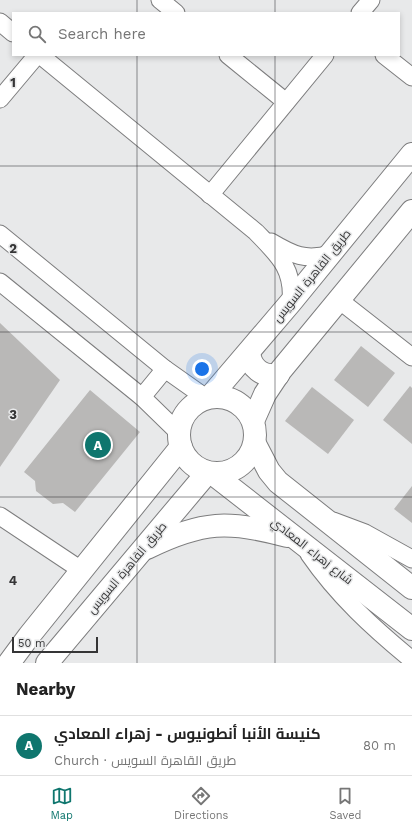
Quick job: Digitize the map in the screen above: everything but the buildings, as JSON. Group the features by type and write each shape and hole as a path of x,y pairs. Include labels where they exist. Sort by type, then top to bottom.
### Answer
{"main road":[{"name":"طريق القاهرة السويس","path":"208,398 291,302 412,154"},
{"path":"253,421 265,394 278,375 339,300 409,221"},
{"path":"248,353 251,363 258,371 268,375 278,375"},
{"path":"221,397 231,399 240,404 248,412 253,421 256,433 255,444 250,455 243,464 234,470 223,473 209,473 191,463 180,440 181,422 187,412 195,404 208,398 221,397"},
{"path":"9,663 28,636 81,570 180,440"},
{"path":"255,444 261,458 278,482 412,588"},
{"name":"طريق القاهرة السويس","path":"47,663 209,473"},
{"name":"شارع زهراء المعادي","path":"209,473 299,540 412,629"},
{"path":"253,505 278,482"},
{"path":"141,551 188,530 214,525 247,526 299,540"}],"street":[{"path":"160,0 175,12"},
{"path":"361,12 371,0"},
{"path":"0,22 12,32"},
{"path":"0,99 37,56"},
{"path":"39,56 256,232 277,254 288,270 292,288 291,302"},
{"path":"229,56 286,102"},
{"path":"210,195 324,56"},
{"path":"385,56 412,77"},
{"path":"256,232 295,255 310,258 331,254"},
{"path":"0,234 165,369 208,398"},
{"path":"0,282 142,397 180,440"},
{"path":"339,300 412,357"},
{"path":"142,397 165,369"},
{"path":"0,516 81,570"},
{"path":"322,518 365,533 412,559"},
{"path":"299,540 328,580 348,604 412,660"},
{"path":"0,656 28,636"}],"place":[{"name":"كنيسة الأنبا أنطونيوس - زهراء المعادي","path":"98,445"}]}
